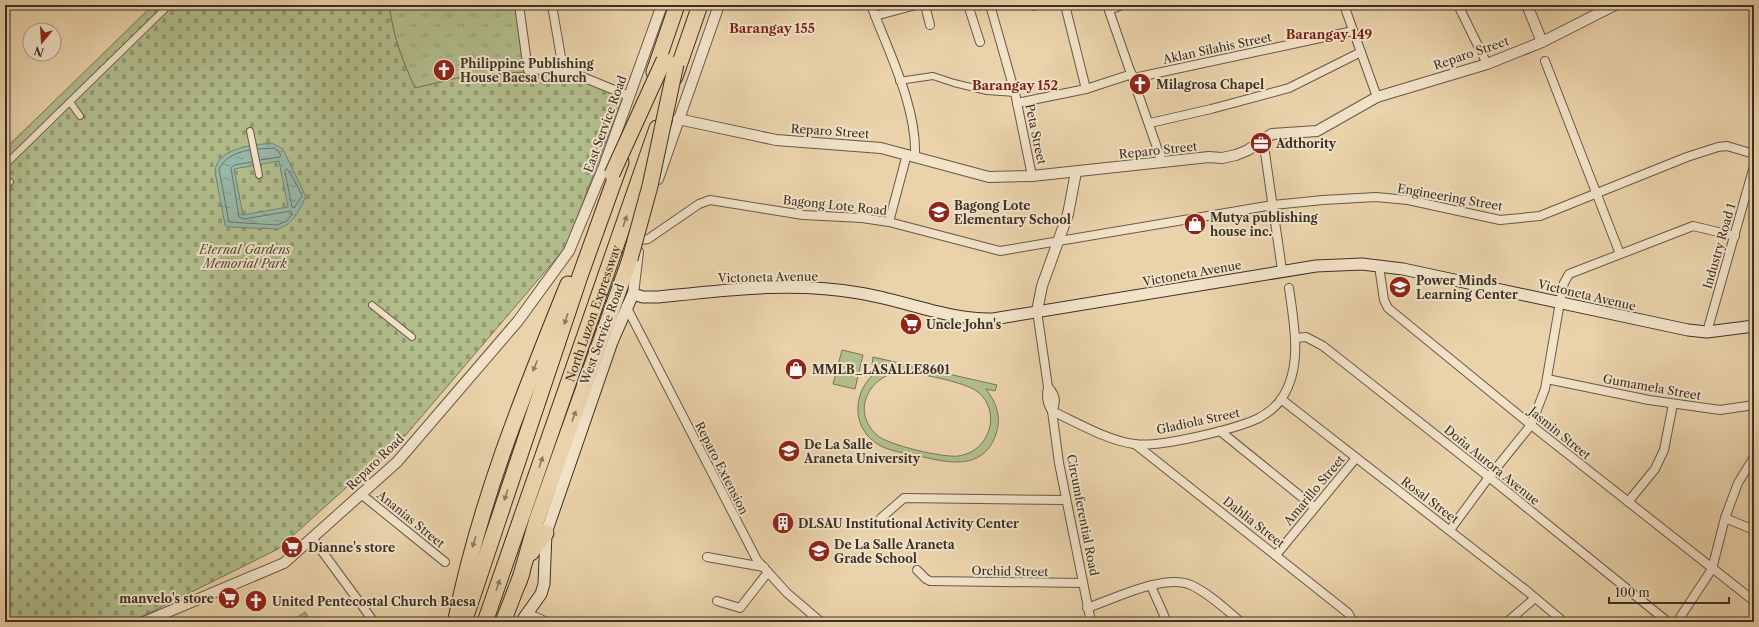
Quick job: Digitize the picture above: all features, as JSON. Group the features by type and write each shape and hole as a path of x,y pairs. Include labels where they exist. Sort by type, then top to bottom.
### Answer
{"highway":[{"name":"North Luzon Expressway","path":"464,622 580,276 677,5"},
{"path":"519,582 536,519 630,259 650,186 670,62 684,5"},
{"path":"456,622 466,569 512,424 612,174 670,62 696,5"},
{"name":"North Luzon Expressway","path":"485,622 700,5"},
{"path":"503,622 536,545 546,533"}],"main road":[{"name":"Victoneta Avenue","path":"633,294 646,298 659,298 754,288 798,287 858,292 944,314 980,319 993,319 1037,310 1160,292 1282,270 1338,264 1403,269 1648,322 1707,332 1754,326"},
{"name":"West Service Road","path":"524,618 541,594 544,584 546,533 612,342 626,306 633,294"}],"street":[{"path":"5,165 169,5"},
{"path":"519,5 527,69 529,71 557,68 563,69 630,96"},
{"path":"552,5 563,69"},
{"name":"East Service Road","path":"569,251 603,169 662,5"},
{"name":"West Service Road","path":"633,294 641,240 653,193 719,5"},
{"path":"871,5 899,81 915,136 911,155 889,222"},
{"path":"875,16 916,5"},
{"path":"925,5 930,25"},
{"path":"968,5 980,42"},
{"name":"Peta Street","path":"990,5 1015,93 1032,176"},
{"path":"1065,5 1086,89"},
{"path":"1122,5 1108,8 1150,123 1162,162"},
{"path":"1344,5 1377,97"},
{"path":"1458,5 1487,64"},
{"path":"1527,5 1542,42"},
{"name":"Reparo Street","path":"678,119 776,140 881,148 989,177 1032,176 1236,155 1264,143 1281,133 1317,131 1377,97 1487,64 1542,42 1616,5"},
{"name":"Aklan Silahis Street","path":"1017,103 1086,89 1133,76 1353,31"},
{"path":"1150,123 1212,109 1289,88 1361,52"},
{"path":"1545,60 1620,254"},
{"path":"899,81 933,76 987,91 1015,93"},
{"path":"70,102 80,116"},
{"path":"250,131 260,176"},
{"path":"1264,143 1282,270"},
{"name":"Engineering Street","path":"1059,242 1273,205 1376,197 1408,200 1500,220 1518,219 1540,216 1687,157 1718,147 1727,146 1754,154"},
{"name":"Industry Road 1","path":"1707,332 1754,166"},
{"name":"Circumferential Road","path":"1076,172 1068,214 1042,286 1037,310 1048,387 1054,393 1055,405 1052,411 1059,463 1091,622"},
{"path":"5,178 10,182"},
{"name":"Bagong Lote Road","path":"641,240 648,239 699,204 710,200 803,215 862,218 889,222 994,250 1059,242"},
{"path":"1450,530 1489,477 1531,425 1543,399 1560,302 1564,283 1569,274 1692,226 1735,236"},
{"name":"Reparo Road","path":"144,622 279,566 313,539 397,462 513,326 569,251"},
{"name":"Jasmin Street","path":"1379,266 1384,300 1388,308 1531,425 1754,601"},
{"path":"1282,399 1292,372 1296,338 1289,288"},
{"path":"372,305 412,337"},
{"name":"Reparo Extension","path":"626,306 742,534 757,560 787,593 821,622"},
{"name":"Doña Aurora Avenue","path":"1296,338 1306,337 1317,342 1489,477 1668,622"},
{"name":"Gumamela Street","path":"1547,379 1673,404 1720,410 1754,405"},
{"name":"Gladiola Street","path":"1052,411 1117,440 1135,444 1159,443 1220,431 1260,417 1282,399"},
{"name":"Rosal Street","path":"1282,399 1450,530 1564,622"},
{"path":"1628,502 1655,469 1664,450 1673,404"},
{"path":"1220,431 1314,507"},
{"name":"Dahlia Street","path":"1135,444 1348,613 1353,622"},
{"path":"1678,622 1712,569 1725,518 1738,483 1754,457"},
{"name":"Amarillo Street","path":"1276,555 1314,507 1356,458"},
{"name":"Ananias Street","path":"361,494 445,562"},
{"path":"881,518 904,498 1066,500"},
{"path":"1725,518 1754,530"},
{"path":"313,539 374,622"},
{"path":"708,557 766,570 740,608 717,601"},
{"name":"Orchid Street","path":"917,570 930,581 1083,583"},
{"path":"1087,608 1151,586 1167,582 1179,582 1190,585 1202,591 1241,622"},
{"path":"1151,586 1167,622"},
{"path":"1507,622 1535,598"},
{"path":"524,618 547,622"}],"green space":[{"name":"Eternal Gardens Memorial Park","path":"153,5 389,5 393,28 399,48 415,88 470,75 556,71 623,97 566,247 387,457 348,486 278,549 131,622 5,622 5,149"},
{"path":"389,5 517,5 525,72 470,75 415,88 399,48 393,28"},
{"path":"842,350 863,355 855,389 833,384"},
{"path":"873,357 997,385 995,391 986,389 993,399 998,416 998,428 990,446 982,455 972,460 950,462 897,452 879,445 869,437 862,428 858,406 860,395 865,385 872,375 882,368 872,365","holes":["906,372 952,381 972,388 978,392 985,400 990,410 991,420 985,439 978,447 969,453 958,456 941,455 903,447 877,435 869,426 865,416 864,406 867,397 872,388 888,375"]},
{"path":"305,612 312,622 290,622"}],"water":[{"path":"272,143 283,149 306,197 292,220 278,229 228,227 225,225 215,172 217,164 222,157 229,152 247,146","holes":["279,161 288,207 243,215 234,169"]}],"place":[{"name":"Philippine Publishing House Baesa Church","path":"444,70"},
{"name":"Milagrosa Chapel","path":"1140,84"},
{"name":"Adthority","path":"1261,143"},
{"name":"Bagong Lote Elementary School","path":"939,212"},
{"name":"Mutya publishing house inc.","path":"1195,224"},
{"name":"Power Minds Learning Center","path":"1400,287"},
{"name":"Uncle John's","path":"911,324"},
{"name":"MMLB_LASALLE8601","path":"796,369"},
{"name":"De La Salle Araneta University","path":"789,451"},
{"name":"DLSAU Institutional Activity Center","path":"783,523"},
{"name":"Dianne's store","path":"292,547"},
{"name":"De La Salle Araneta Grade School","path":"819,551"},
{"name":"manvelo's store","path":"229,598"},
{"name":"United Pentecostal Church Baesa","path":"256,601"}],"district":[{"name":"Barangay 155","path":"772,28"},
{"name":"Barangay 149","path":"1329,34"},
{"name":"Barangay 152","path":"1015,85"}]}
